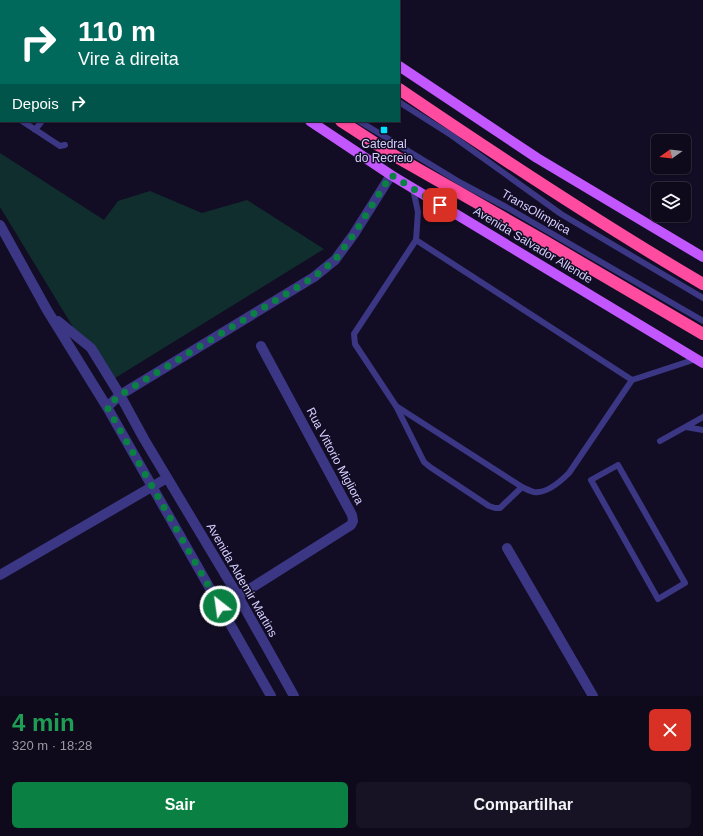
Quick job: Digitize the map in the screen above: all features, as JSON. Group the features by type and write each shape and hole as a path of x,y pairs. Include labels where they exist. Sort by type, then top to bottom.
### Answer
{"highway":[{"path":"400,91 527,175 703,284"},
{"name":"Avenida Salvador Allende","path":"343,122 395,156 703,334"}],"main road":[{"path":"400,67 537,158 703,256"},
{"name":"Avenida Salvador Allende","path":"312,122 413,189 700,361"}],"street":[{"path":"107,407 120,395 314,277 335,260 354,234 391,175"},
{"path":"0,225 47,310 107,407 271,696"},
{"name":"Avenida Aldemir Martins","path":"47,310 58,322 91,348 238,596 294,696"},
{"name":"Rua Vittorio Migliora","path":"238,596 351,525 353,521 352,515 261,346"},
{"path":"0,575 167,478"},
{"path":"507,548 594,696"},
{"path":"220,606 238,596"}],"lane":[{"name":"TransOlímpica","path":"400,103 451,135 561,214 703,298"},
{"path":"23,122 60,146 65,145"},
{"path":"35,130 41,122"},
{"name":"TransOlímpica","path":"360,122 461,183 506,207 703,321"},
{"path":"413,189 418,212 416,240 354,334 355,344 396,406 424,462 489,506 495,508 500,508 522,487"},
{"path":"416,240 632,380"},
{"path":"396,406 522,487 534,492 544,491 559,483 569,473 632,380 700,361"},
{"path":"660,441 702,418 703,425"},
{"path":"686,427 703,430"},
{"path":"618,465 685,584 658,598 591,480 618,465"}],"green space":[{"path":"0,153 104,220 118,201 150,191 202,213 247,200 324,249 107,383 0,207"}],"place":[{"name":"Catedral do Recreio","path":"384,130"}],"route":[{"path":"220,606 141,470 107,407 120,395 314,277 335,260 354,234 391,175 440,205"}]}
